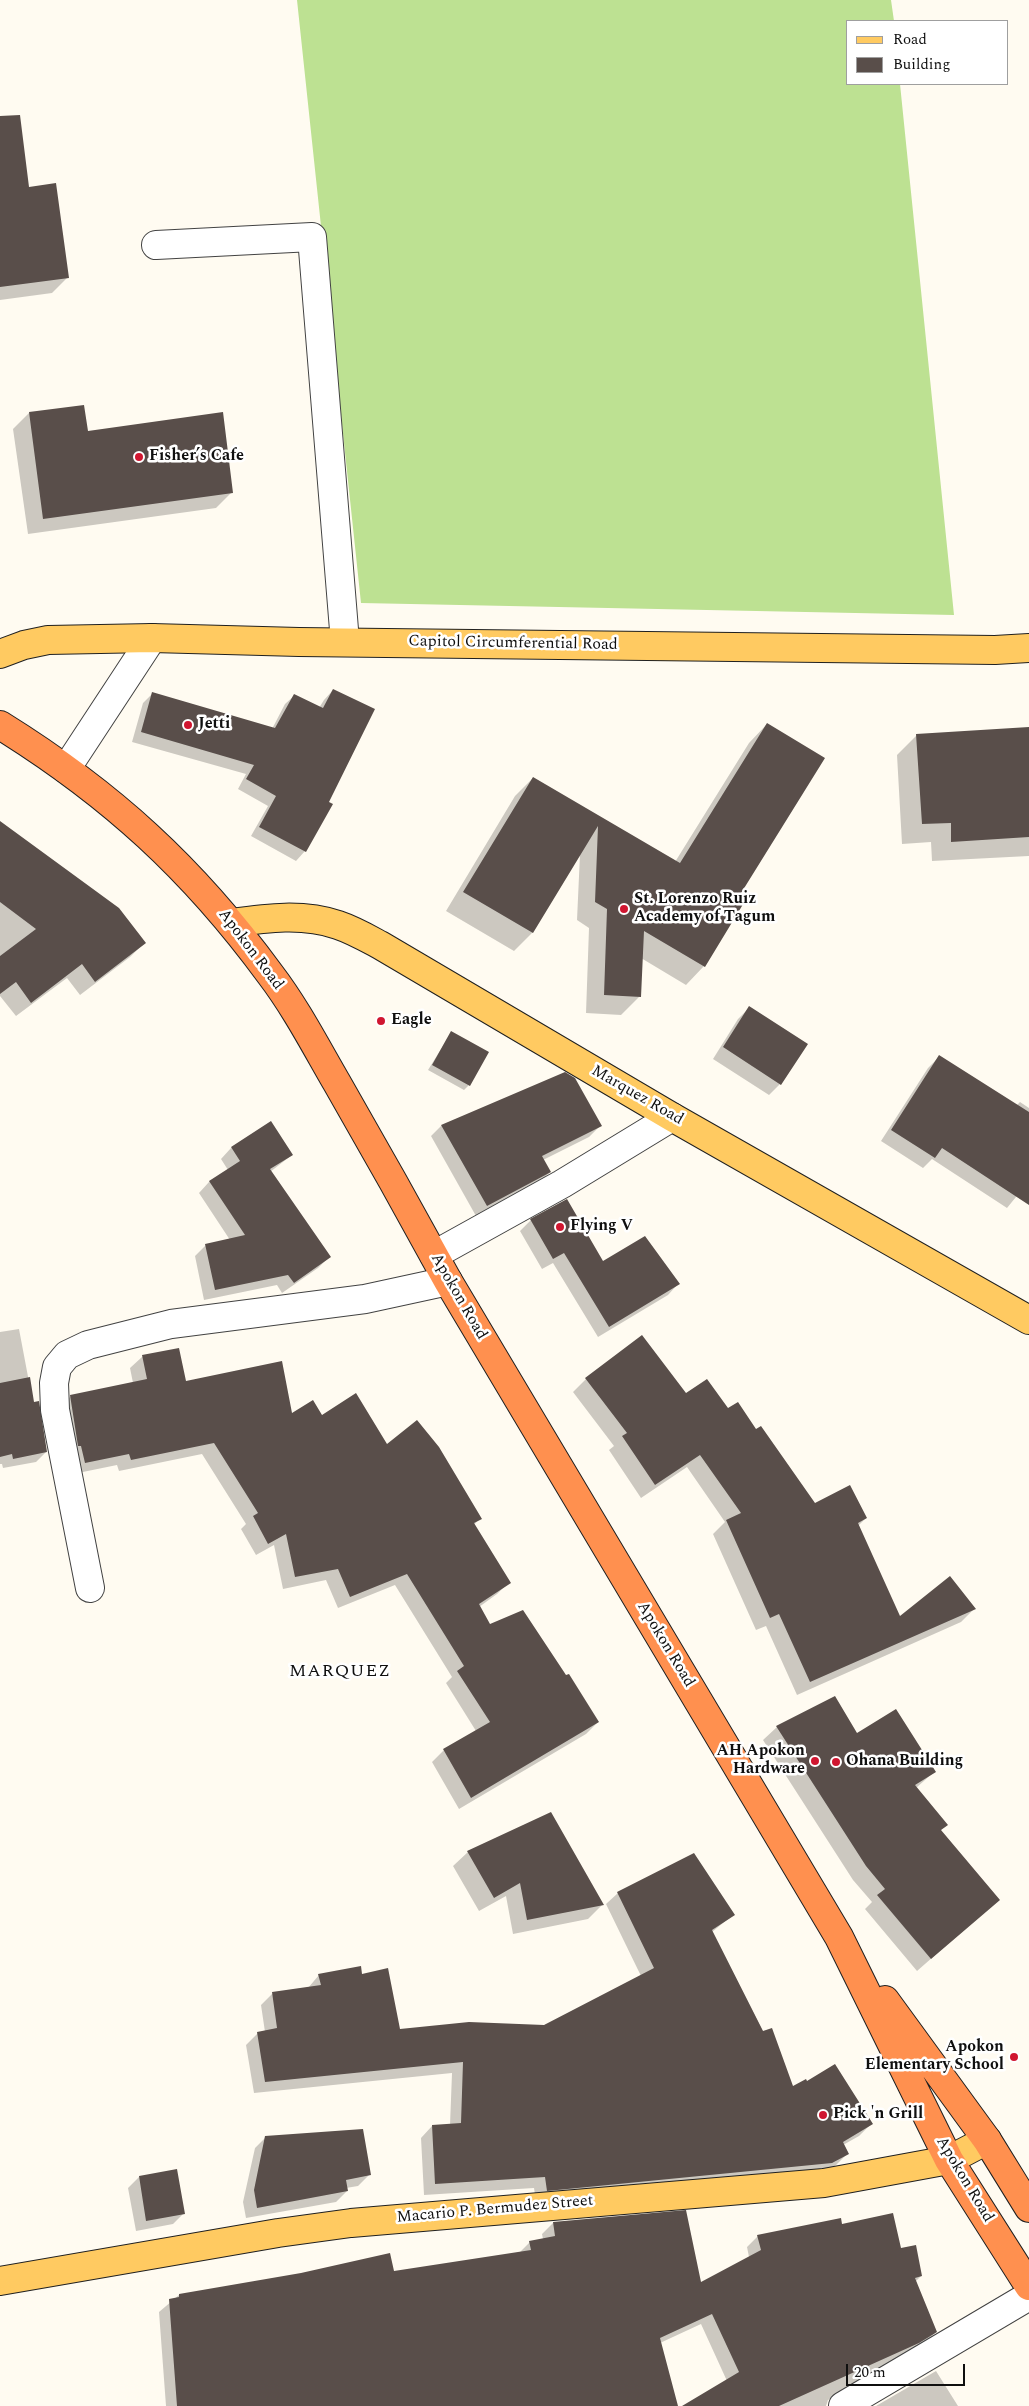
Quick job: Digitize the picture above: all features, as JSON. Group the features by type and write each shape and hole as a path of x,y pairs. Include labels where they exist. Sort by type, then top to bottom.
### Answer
{"highway":[{"name":"Apokon Road","path":"0,725 66,769 110,802 152,838 193,879 272,975 305,1028 448,1281 839,1937 950,2160 1029,2286"},
{"name":"Apokon Road","path":"839,1937 987,2140 1029,2208"}],"main road":[{"name":"Capitol Circumferential Road","path":"0,654 24,645 48,640 152,638 995,650 1029,648"},
{"name":"Marquez Road","path":"231,924 272,918 307,918 338,925 380,944 672,1117 1029,1320"},
{"name":"Macario P. Bermudez Street","path":"0,2281 278,2233 351,2223 824,2183 950,2160 987,2140"}],"street":[{"path":"156,245 312,237 346,642"},
{"path":"66,769 152,638"},
{"path":"434,1255 562,1184 672,1117"},
{"path":"90,1588 55,1410 54,1383 57,1367 67,1355 88,1346 171,1324 365,1299 448,1281"},
{"path":"843,2406 1029,2296"}],"green space":[{"path":"297,0 891,0 894,20 846,20 846,85 900,85 954,615 361,603"}],"building":[{"path":"20,115 29,187 56,183 69,278 0,287 0,116"},
{"path":"84,405 88,431 223,412 233,493 43,519 29,412"},
{"path":"333,689 375,709 329,802 333,804 306,852 259,827 276,796 246,779 254,765 141,732 152,692 275,728 294,694 323,708"},
{"path":"767,723 825,758 738,898 745,901 705,967 644,931 641,997 604,995 607,909 595,902 598,826 533,933 463,892 533,777 680,863"},
{"path":"1029,727 1029,837 951,842 951,823 922,824 916,734"},
{"path":"0,821 119,908 146,943 95,982 82,964 31,1003 16,982 0,994 0,956 36,929 0,902"},
{"path":"749,1006 808,1044 781,1085 723,1047"},
{"path":"451,1031 489,1052 470,1086 432,1065"},
{"path":"939,1055 1029,1112 1029,1205 942,1148 935,1158 891,1130"},
{"path":"565,1072 575,1078 602,1126 542,1156 551,1172 487,1206 441,1125"},
{"path":"271,1121 293,1155 270,1169 331,1257 294,1283 288,1275 215,1290 205,1244 245,1235 209,1181 240,1161 231,1147"},
{"path":"567,1199 603,1261 645,1236 680,1284 609,1327 564,1253 553,1259 530,1219"},
{"path":"642,1335 686,1393 707,1379 728,1408 738,1402 756,1429 761,1426 815,1503 850,1485 867,1518 858,1523 900,1616 950,1576 976,1609 810,1682 779,1614 770,1618 726,1520 741,1513 700,1455 655,1485 622,1436 627,1433 585,1378"},
{"path":"179,1348 186,1381 282,1361 292,1413 313,1400 322,1415 356,1393 387,1444 417,1420 439,1447 482,1519 474,1523 511,1583 479,1604 490,1624 523,1610 566,1675 569,1674 599,1722 471,1798 443,1749 490,1722 457,1671 464,1666 407,1574 350,1597 338,1569 295,1577 286,1534 268,1544 253,1516 258,1513 214,1443 131,1460 129,1454 85,1463 81,1446 78,1446 70,1395 147,1379 142,1355"},
{"path":"30,1377 34,1402 39,1401 47,1452 13,1459 12,1454 0,1457 0,1383"},
{"path":"835,1696 857,1733 896,1709 936,1772 915,1785 948,1825 941,1830 1000,1900 931,1959 877,1895 885,1889 866,1866 776,1726"},
{"path":"551,1812 604,1905 527,1920 520,1883 494,1898 467,1851"},
{"path":"694,1853 735,1915 712,1930 763,2031 772,2028 793,2086 806,2079 807,2081 835,2064 873,2124 843,2142 849,2154 832,2163 547,2191 545,2177 435,2184 432,2125 461,2123 463,2062 265,2082 257,2032 277,2028 272,1992 321,1985 318,1974 361,1966 362,1974 388,1968 400,2029 469,2022 544,2025 654,1968 617,1892"},
{"path":"363,2129 371,2175 346,2180 348,2191 257,2208 254,2190 265,2136"},
{"path":"177,2169 185,2214 146,2221 139,2176"},
{"path":"686,2210 701,2282 761,2250 757,2235 841,2218 842,2224 893,2213 901,2248 916,2245 922,2276 915,2278 937,2332 919,2343 779,2406 682,2406 739,2372 712,2314 660,2338 678,2406 177,2406 169,2299 179,2297 179,2294 301,2273 390,2253 394,2271 531,2250 529,2241 555,2236 553,2222"}],"place":[{"name":"Fisher’s Cafe","path":"139,457"},
{"name":"Jetti","path":"188,725"},
{"name":"St. Lorenzo Ruiz Academy of Tagum","path":"624,909"},
{"name":"Eagle","path":"381,1021"},
{"name":"Flying V","path":"560,1227"},
{"name":"AH Apokon Hardware","path":"815,1761"},
{"name":"Ohana Building","path":"836,1762"},
{"name":"Apokon Elementary School","path":"1014,2057"},
{"name":"Pick 'n Grill","path":"823,2115"}],"district":[{"name":"MARQUEZ","path":"340,1672"}]}
